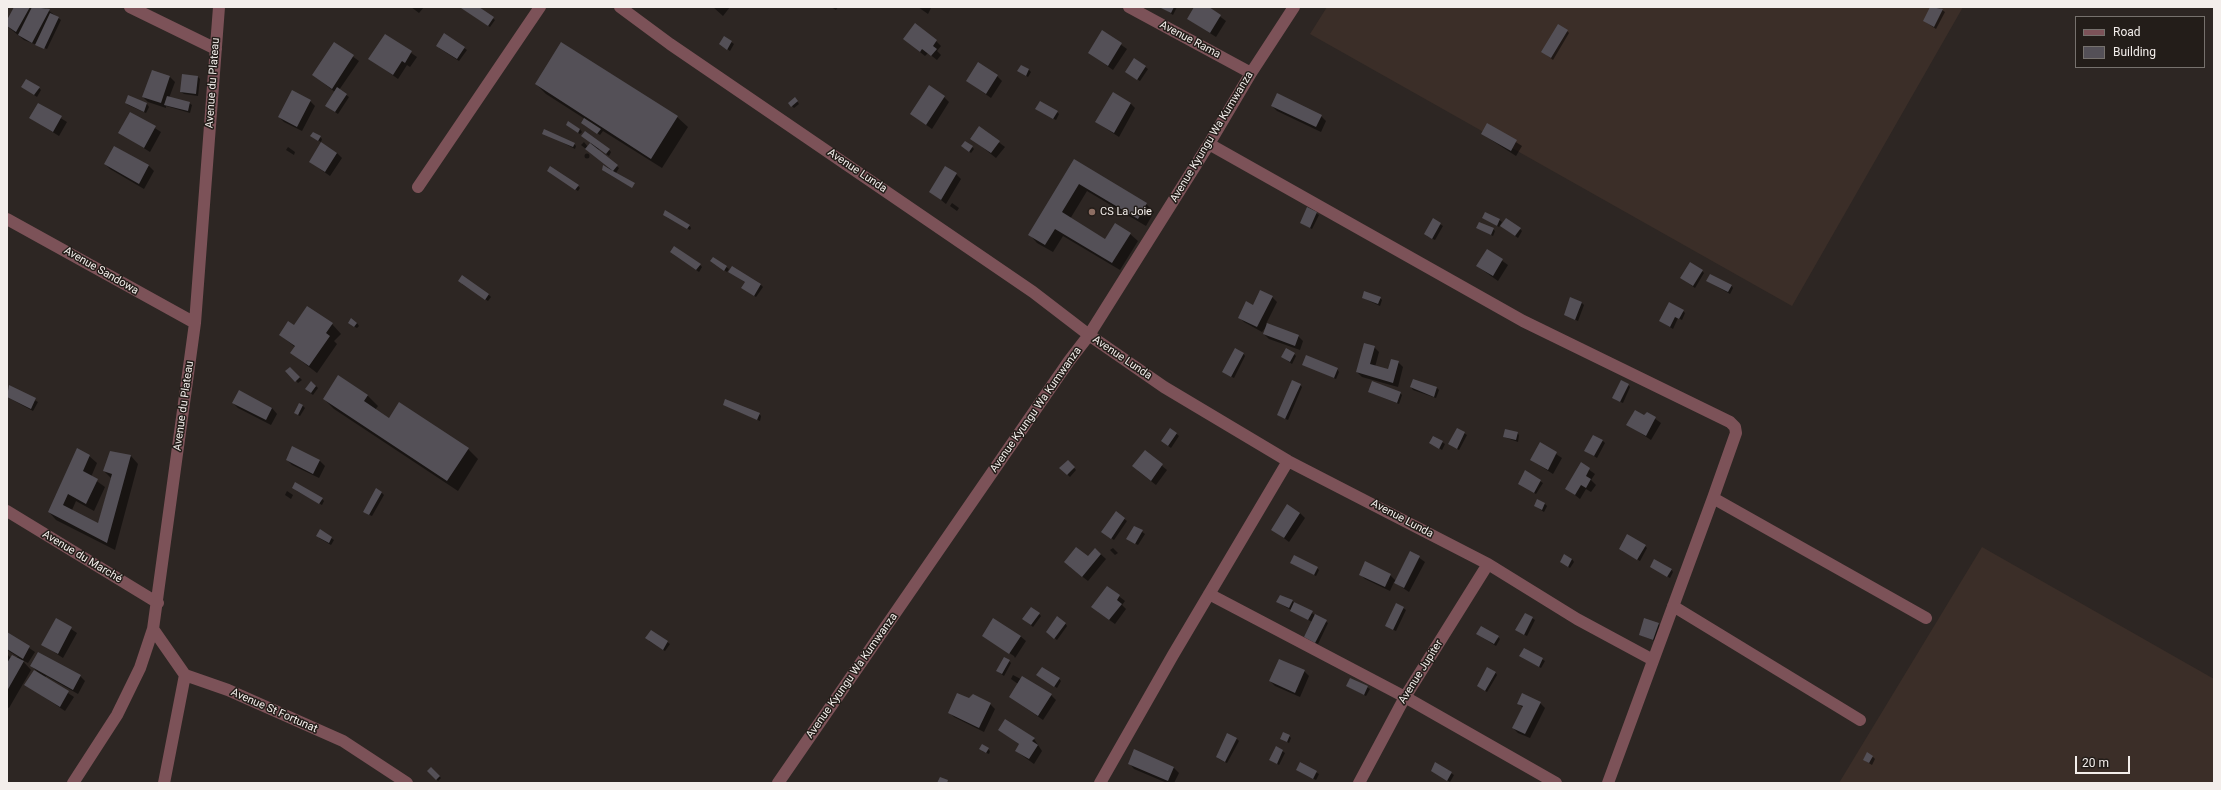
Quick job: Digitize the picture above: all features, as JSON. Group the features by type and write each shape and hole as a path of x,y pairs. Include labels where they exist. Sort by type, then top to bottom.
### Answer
{"street":[{"path":"130,7 216,49"},
{"name":"Avenue du Plateau","path":"73,783 117,715 140,668 153,630 158,603 195,323 219,7"},
{"path":"418,187 540,7"},
{"name":"Avenue Lunda","path":"620,7 670,44 1033,292 1089,335 1164,387 1288,461 1488,564 1577,619 1654,660"},
{"name":"Avenue Rama","path":"1129,7 1251,73"},
{"name":"Avenue Kyungu Wa Kumwanza","path":"778,783 1069,361 1089,335 1209,144 1251,73 1294,7"},
{"path":"1209,144 1523,321 1730,422 1735,427 1736,433 1713,498 1608,783"},
{"name":"Avenue Sandowa","path":"7,219 195,323"},
{"path":"1100,783 1288,461"},
{"path":"1713,498 1926,618"},
{"name":"Avenue du Marché","path":"7,511 158,603"},
{"name":"Avenue Jupiter","path":"1359,783 1405,697 1488,564"},
{"path":"1209,594 1405,697 1556,783"},
{"path":"1673,606 1860,720"},
{"path":"153,630 185,675 164,783"},
{"name":"Avenue St Fortunat","path":"185,675 228,690 343,741 407,783"}],"shaded area":[{"path":"1327,7 1963,7 1792,306 1310,34"},
{"path":"1982,547 2214,679 2214,783 1839,783"}],"building":[{"path":"14,7 30,7 16,32 7,26 7,20"},
{"path":"32,7 50,9 32,43 18,35"},
{"path":"479,7 494,17 488,26 461,8"},
{"path":"1159,7 1174,7 1171,13"},
{"path":"1194,7 1209,7 1221,15 1210,33 1187,19"},
{"path":"1930,7 1943,9 1934,27 1923,21"},
{"path":"50,13 59,17 44,49 35,45"},
{"path":"915,23 937,40 933,46 937,49 931,56 922,49 920,52 903,39"},
{"path":"1558,24 1568,30 1551,58 1541,52"},
{"path":"1102,30 1122,43 1108,66 1088,53"},
{"path":"444,33 465,47 457,59 436,46"},
{"path":"385,34 412,51 405,63 402,61 393,75 368,59"},
{"path":"724,36 732,41 727,50 719,44"},
{"path":"334,42 354,55 332,89 312,75"},
{"path":"561,42 678,116 651,159 535,84"},
{"path":"1134,58 1146,66 1137,80 1125,72"},
{"path":"978,62 998,75 986,94 966,81"},
{"path":"1021,65 1029,69 1026,76 1017,71"},
{"path":"152,70 170,76 161,103 142,97"},
{"path":"182,74 198,76 196,94 180,92"},
{"path":"26,79 40,87 34,95 21,87"},
{"path":"929,85 945,96 926,125 910,114"},
{"path":"337,87 347,94 335,112 325,106"},
{"path":"292,90 311,100 297,127 278,117"},
{"path":"1113,92 1131,103 1114,133 1095,122"},
{"path":"1277,93 1322,115 1316,127 1271,106"},
{"path":"128,95 147,103 144,112 125,103"},
{"path":"167,96 190,102 188,111 164,105"},
{"path":"795,97 798,101 791,107 788,103"},
{"path":"1040,101 1058,111 1053,119 1035,109"},
{"path":"38,103 62,116 53,132 29,118"},
{"path":"130,112 156,126 144,148 118,133"},
{"path":"584,118 601,129 597,134 581,123"},
{"path":"568,121 580,129 578,133 566,125"},
{"path":"1487,123 1517,140 1511,151 1481,134"},
{"path":"979,126 1000,141 991,153 970,139"},
{"path":"544,129 575,143 573,147 542,134"},
{"path":"585,131 610,149 606,154 581,136"},
{"path":"313,132 321,136 318,141 310,136"},
{"path":"965,141 973,146 969,152 961,146"},
{"path":"321,142 337,153 325,172 309,162"},
{"path":"590,143 618,165 613,171 585,149"},
{"path":"114,146 149,165 139,184 104,164"},
{"path":"1074,159 1147,203 1138,219 1079,184 1062,212 1105,239 1115,223 1131,233 1112,263 1055,229 1045,245 1028,235"},
{"path":"603,165 635,183 632,188 602,170"},
{"path":"550,166 579,185 575,190 547,171"},
{"path":"945,166 957,173 941,200 929,192"},
{"path":"1307,207 1317,212 1310,228 1300,223"},
{"path":"665,210 690,225 687,229 663,215"},
{"path":"1485,212 1500,219 1497,226 1482,218"},
{"path":"1433,218 1441,223 1432,239 1424,234"},
{"path":"1506,218 1521,228 1515,236 1500,226"},
{"path":"1479,222 1494,228 1491,235 1476,228"},
{"path":"674,246 701,264 696,270 670,252"},
{"path":"1487,249 1503,259 1493,276 1476,266"},
{"path":"713,257 727,266 724,271 710,261"},
{"path":"1690,262 1703,270 1693,286 1680,278"},
{"path":"732,266 761,284 754,296 741,288 745,282 728,272"},
{"path":"1710,274 1732,285 1728,292 1706,281"},
{"path":"462,275 489,294 485,300 458,281"},
{"path":"1260,290 1273,296 1257,327 1238,318 1246,301 1253,305"},
{"path":"1364,291 1381,297 1378,304 1362,298"},
{"path":"1570,297 1582,302 1575,320 1564,315"},
{"path":"1669,302 1684,310 1679,319 1675,317 1670,327 1659,321"},
{"path":"307,306 333,323 326,333 330,336 309,366 290,353 295,346 279,335 288,321 294,325"},
{"path":"351,318 357,323 354,327 348,323"},
{"path":"1267,323 1299,335 1295,346 1263,334"},
{"path":"1364,343 1375,346 1370,364 1388,369 1391,359 1399,361 1393,383 1356,372"},
{"path":"1235,348 1244,353 1231,377 1222,372"},
{"path":"1286,348 1295,353 1290,362 1281,357"},
{"path":"1306,355 1338,368 1334,378 1302,365"},
{"path":"290,367 300,377 295,382 285,371"},
{"path":"338,375 368,395 364,401 389,418 399,402 469,448 447,481 323,399"},
{"path":"1413,379 1437,387 1434,397 1410,387"},
{"path":"1292,380 1301,384 1285,419 1277,415"},
{"path":"1621,380 1629,384 1620,402 1612,398"},
{"path":"311,381 316,386 311,393 305,389"},
{"path":"1372,381 1401,392 1397,403 1368,392"},
{"path":"9,385 36,398 31,409 7,397"},
{"path":"239,390 272,408 266,420 232,403"},
{"path":"725,399 760,413 757,420 723,405"},
{"path":"299,403 303,405 298,415 294,413"},
{"path":"1635,410 1644,415 1647,412 1656,417 1646,436 1626,425"},
{"path":"1170,428 1177,433 1168,446 1161,441"},
{"path":"1457,428 1465,432 1457,449 1448,444"},
{"path":"1505,429 1518,432 1516,440 1503,437"},
{"path":"1593,435 1603,440 1594,456 1584,451"},
{"path":"1433,436 1443,441 1439,449 1429,443"},
{"path":"1540,442 1557,452 1548,470 1530,460"},
{"path":"292,446 320,460 313,474 286,460"},
{"path":"77,448 90,455 83,471 98,479 86,504 68,494 63,505 98,523 112,474 103,471 110,451 131,455 107,543 48,512"},
{"path":"1145,450 1163,464 1151,481 1132,466"},
{"path":"1068,460 1075,467 1067,475 1059,468"},
{"path":"1581,462 1590,468 1586,476 1591,479 1586,488 1581,485 1575,495 1565,489"},
{"path":"1525,470 1541,480 1534,493 1518,484"},
{"path":"295,482 323,498 319,504 292,488"},
{"path":"376,488 382,492 369,515 363,512"},
{"path":"1537,499 1545,503 1542,510 1534,506"},
{"path":"1287,504 1300,513 1284,538 1271,530"},
{"path":"1116,511 1125,518 1111,539 1101,532"},
{"path":"1134,526 1143,530 1135,544 1126,539"},
{"path":"320,529 332,537 329,543 316,536"},
{"path":"1627,534 1646,545 1637,560 1619,549"},
{"path":"1076,547 1088,556 1095,548 1101,554 1082,577 1064,562"},
{"path":"1410,551 1420,556 1404,588 1394,583"},
{"path":"1564,554 1572,559 1568,567 1560,562"},
{"path":"1294,555 1318,567 1314,575 1290,563"},
{"path":"1654,559 1672,569 1667,577 1650,567"},
{"path":"1365,561 1391,574 1385,587 1359,575"},
{"path":"1107,586 1120,595 1117,600 1122,604 1109,620 1091,607"},
{"path":"1280,595 1293,600 1289,608 1276,602"},
{"path":"1294,602 1313,611 1308,620 1290,611"},
{"path":"1396,603 1404,607 1393,630 1385,626"},
{"path":"1031,607 1040,613 1031,625 1022,619"},
{"path":"1525,613 1533,617 1524,635 1515,630"},
{"path":"1315,614 1327,620 1315,643 1304,637"},
{"path":"1057,616 1066,623 1054,639 1046,632"},
{"path":"56,618 72,627 58,654 41,645"},
{"path":"993,618 1021,636 1009,654 982,636"},
{"path":"1644,618 1659,623 1653,640 1639,635"},
{"path":"1481,626 1499,636 1494,644 1476,634"},
{"path":"651,630 668,641 663,650 645,638"},
{"path":"7,632 30,646 23,659 7,649"},
{"path":"1524,648 1543,658 1539,667 1519,656"},
{"path":"38,652 81,675 73,690 30,666"},
{"path":"12,655 24,661 7,691 7,663"},
{"path":"1004,657 1010,660 1002,674 996,671"},
{"path":"1279,659 1305,670 1295,693 1269,681"},
{"path":"1042,667 1060,678 1054,687 1036,675"},
{"path":"1487,667 1496,672 1485,691 1477,686"},
{"path":"34,670 69,691 60,707 24,685"},
{"path":"1022,676 1052,694 1038,716 1009,697"},
{"path":"1350,678 1368,686 1364,695 1346,686"},
{"path":"957,693 969,698 973,694 991,703 979,728 948,713"},
{"path":"1522,693 1541,702 1525,734 1512,728 1523,706 1517,704"},
{"path":"1005,719 1035,738 1032,741 1038,745 1029,759 1015,751 1019,744 998,730"},
{"path":"1283,732 1290,735 1287,742 1280,739"},
{"path":"1227,733 1237,738 1225,762 1216,757"},
{"path":"982,744 989,748 986,753 979,749"},
{"path":"1276,746 1283,750 1277,764 1269,760"},
{"path":"1134,749 1174,767 1168,781 1128,764"},
{"path":"1867,752 1873,756 1869,763 1863,760"},
{"path":"1300,762 1317,771 1313,779 1296,770"},
{"path":"1435,762 1452,772 1447,781 1431,771"},
{"path":"431,767 440,776 436,780 427,771"},
{"path":"940,777 948,780 947,783 937,783"}],"place":[{"name":"CS La Joie","path":"1092,212"}]}
